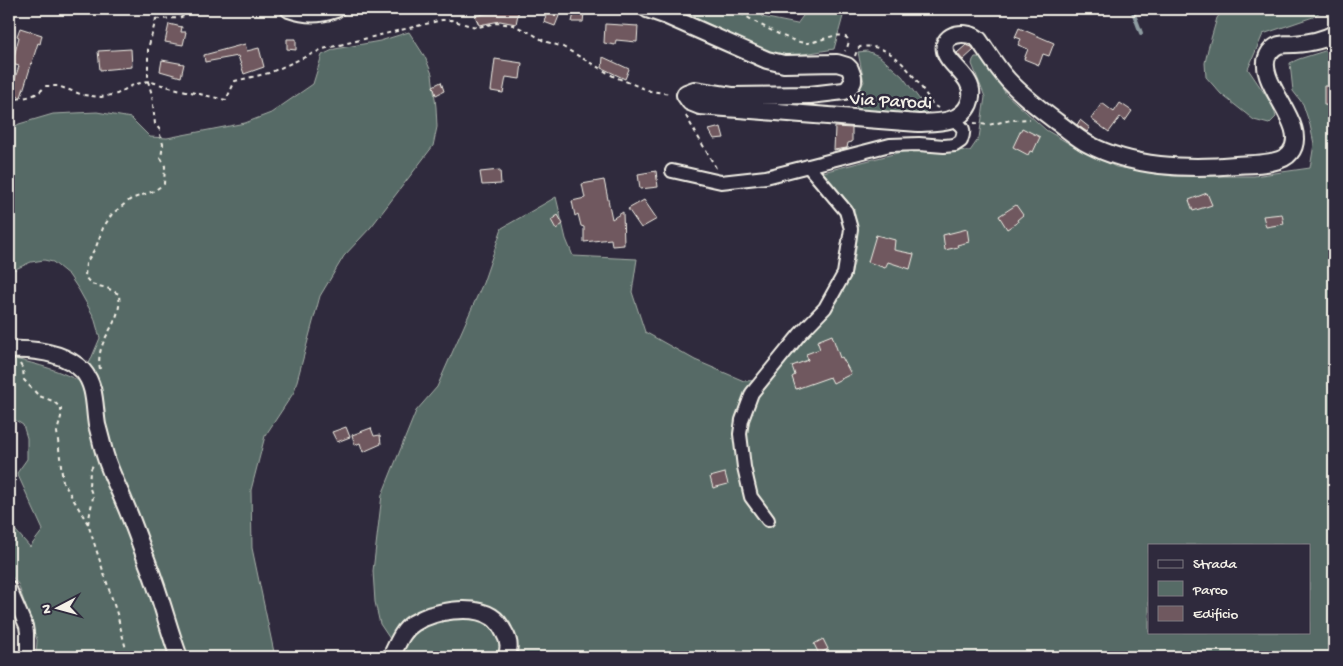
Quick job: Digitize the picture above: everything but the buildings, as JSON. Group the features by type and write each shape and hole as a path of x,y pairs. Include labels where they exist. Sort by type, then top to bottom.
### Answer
{"street":[{"path":"289,9 301,13 314,14 336,9"},
{"name":"Via Parodi","path":"647,9 775,63 840,64 850,70 853,77 852,85 844,91 810,95 732,96 694,90 686,93 688,100 700,106 918,123 953,119 959,117 966,110 972,94 968,81 946,54 945,46 953,35 966,34 976,37 1008,80 1045,113 1076,137 1100,150 1138,161 1179,167 1230,166 1274,161 1287,156 1294,147 1295,136 1290,120 1268,74 1267,57 1273,49 1279,46 1317,41 1334,34"},
{"path":"672,171 721,182 766,177 890,145 955,145 961,141 964,134 962,126 953,119"},
{"path":"768,520 751,497 744,467 740,434 742,420 752,392 800,334 825,308 844,274 851,229 846,211 808,166"},
{"path":"10,350 46,352 59,356 82,371 87,377 92,387 97,424 104,454 151,571 179,657"},
{"path":"9,587 26,626 27,657"},
{"path":"391,657 404,633 415,622 437,614 469,610 489,615 502,628 507,639 508,649 506,657"}],"path":[{"path":"100,370 100,349 116,317 119,306 119,294 107,288 91,284 86,277 86,263 112,214 131,199 154,191 164,184 165,166 161,158 163,144 160,130 155,124 152,95 148,82 148,49 156,19 152,9"},
{"path":"156,19 179,18 201,9"},
{"path":"734,9 751,20 797,42 814,42 838,35 846,37 849,41 849,46 840,64"},
{"path":"9,98 22,99 42,92 46,86 58,86 83,95 101,97 117,94 133,85 148,82 226,100 235,81 269,73 323,49 442,20 451,20 478,27 496,23 513,25 544,41 563,48 615,77 650,91 671,94 686,93"},
{"path":"840,64 850,62 860,47 876,47 898,59 907,68 934,106 953,119 988,126 1011,120 1035,119"},
{"path":"685,111 719,173 721,182"},
{"path":"10,350 23,369 24,380 39,396 53,401 61,408 57,432 63,482 88,524 117,614 128,657"},
{"path":"88,524 92,497 89,486 90,471 94,461"}],"green space":[{"path":"677,9 758,9 762,17 797,24 808,9 845,9 834,49 786,57 758,49"},
{"path":"1224,9 1324,9 1313,17 1263,34 1248,69 1273,106 1276,117 1269,124 1254,120 1221,94 1206,77 1205,63 1208,49 1217,18"},
{"path":"409,32 425,57 432,74 437,127 433,146 371,227 344,256 320,296 294,392 265,436 251,490 252,548 275,657 188,657 114,458 88,366 100,338 94,317 69,275 53,262 44,260 31,262 9,272 9,130 19,124 53,114 97,112 131,118 150,137 167,138 245,123 271,113 313,84 322,55 335,49 380,41"},
{"path":"1334,48 1334,657 514,657 514,642 509,625 493,610 400,626 390,639 380,624 375,602 373,571 382,495 416,411 437,387 483,283 502,228 556,197 566,239 573,256 637,259 632,292 645,332 695,360 744,381 771,380 838,301 854,264 857,239 854,209 823,172 905,151 935,149 970,151 979,138 985,97 972,64 975,57 983,59 1006,94 1046,130 1116,167 1172,176 1254,176 1310,168 1314,144 1303,104 1293,91 1290,63"},
{"path":"867,51 879,56 902,76 929,112 896,115 858,111 852,98 864,82 858,52"},
{"path":"14,359 49,368 83,383 172,657 36,657 37,640 18,584 9,573 9,523 30,547 43,530 17,473 27,459 27,438 23,425 9,416 9,360"},
{"path":"448,618 478,619 490,625 500,641 500,651 497,657 399,657 413,635 423,627"}],"waterway":[{"path":"1132,9 1141,33"}]}
